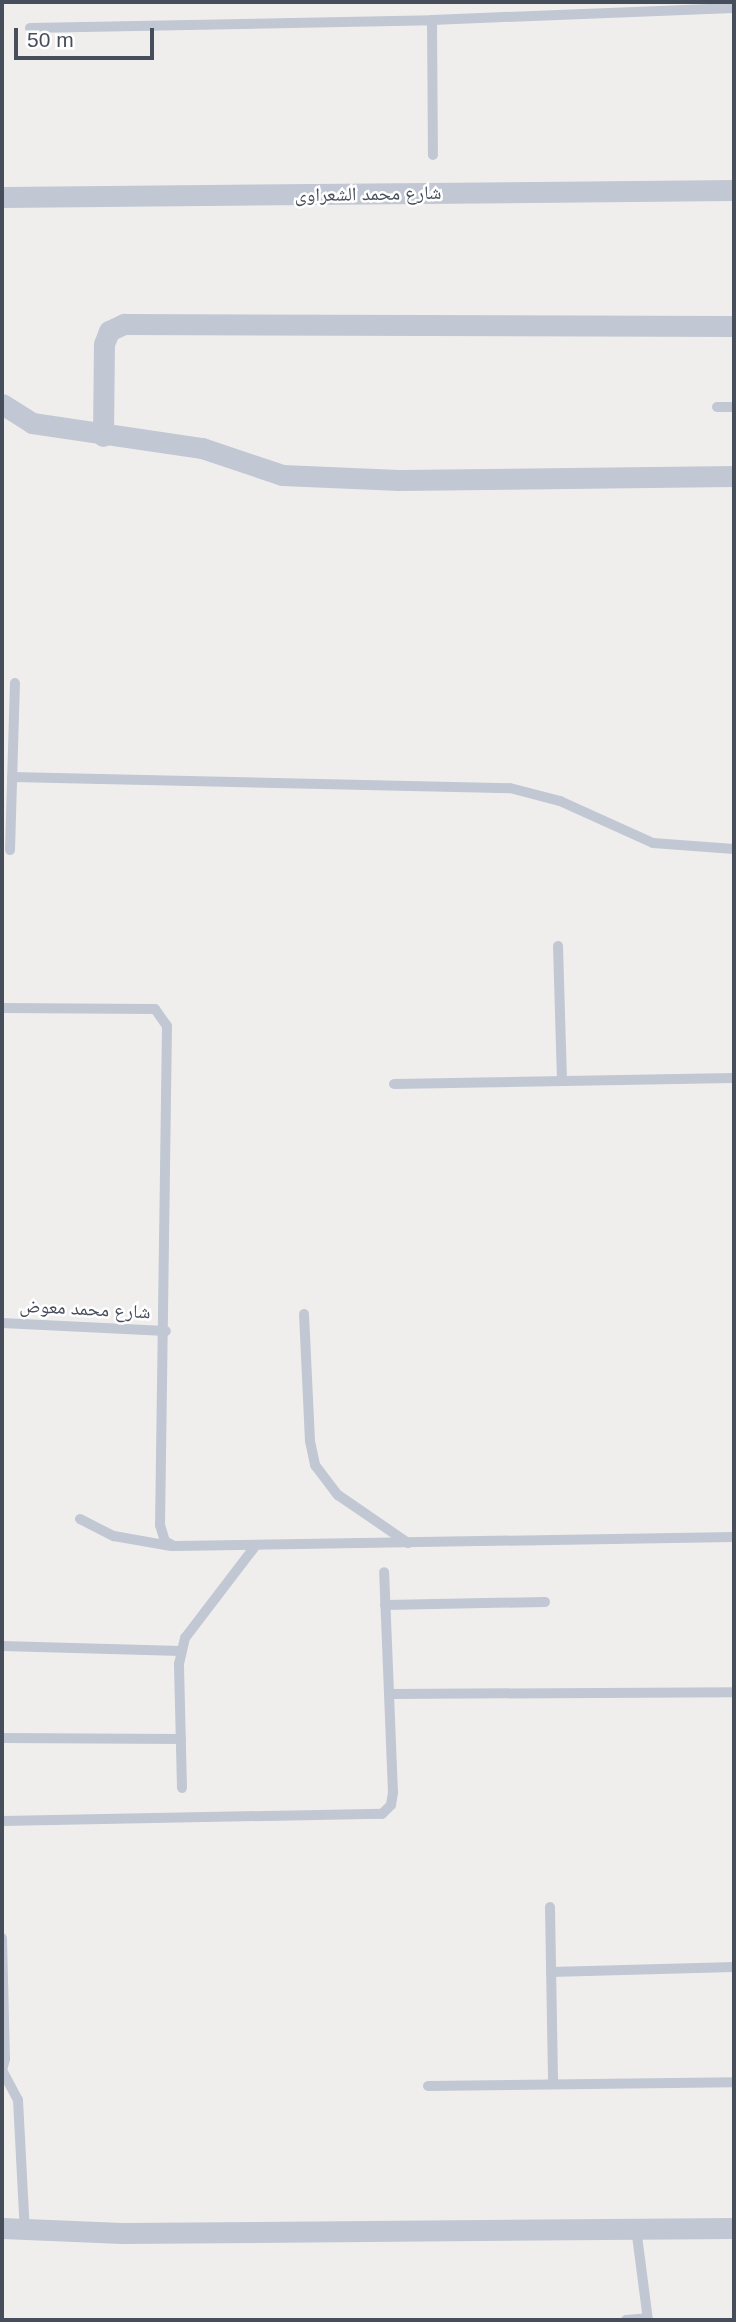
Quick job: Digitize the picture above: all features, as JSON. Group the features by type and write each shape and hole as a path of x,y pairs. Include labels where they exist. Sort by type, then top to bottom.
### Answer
{"street":[{"name":"شارع محمد الشعراوى","path":"2,197 734,190"},
{"path":"103,436 104,344 109,331 124,324 734,326"},
{"path":"2,404 32,423 103,436 202,448 282,475 307,478 734,476"},
{"path":"2,2228 25,2232 734,2228"}],"lane":[{"path":"30,28 432,20 734,8"},
{"path":"432,20 433,155"},
{"path":"717,407 734,407"},
{"path":"10,850 12,777 7,749 15,683"},
{"path":"12,777 510,788 560,801 653,843 734,849"},
{"path":"558,946 562,1081"},
{"path":"2,1008 155,1009 163,1016 167,1026 166,1331 160,1525 165,1541 174,1546"},
{"path":"394,1084 734,1078"},
{"path":"304,1314 310,1441 315,1465 338,1495 408,1543"},
{"name":"شارع محمد معوض","path":"2,1323 166,1331"},
{"path":"80,1519 114,1536 174,1546 734,1537"},
{"path":"182,1788 181,1651 191,1625 256,1545"},
{"path":"2,1821 376,1816 387,1811 393,1799 384,1572"},
{"path":"386,1605 545,1602"},
{"path":"2,1646 181,1651"},
{"path":"390,1694 734,1692"},
{"path":"2,1738 181,1739"},
{"path":"550,1907 553,2084"},
{"path":"2,1938 5,2059 2,2070 18,2101 25,2232"},
{"path":"551,1972 734,1967"},
{"path":"428,2086 734,2082"},
{"path":"626,2320 648,2319 636,2228"}]}
